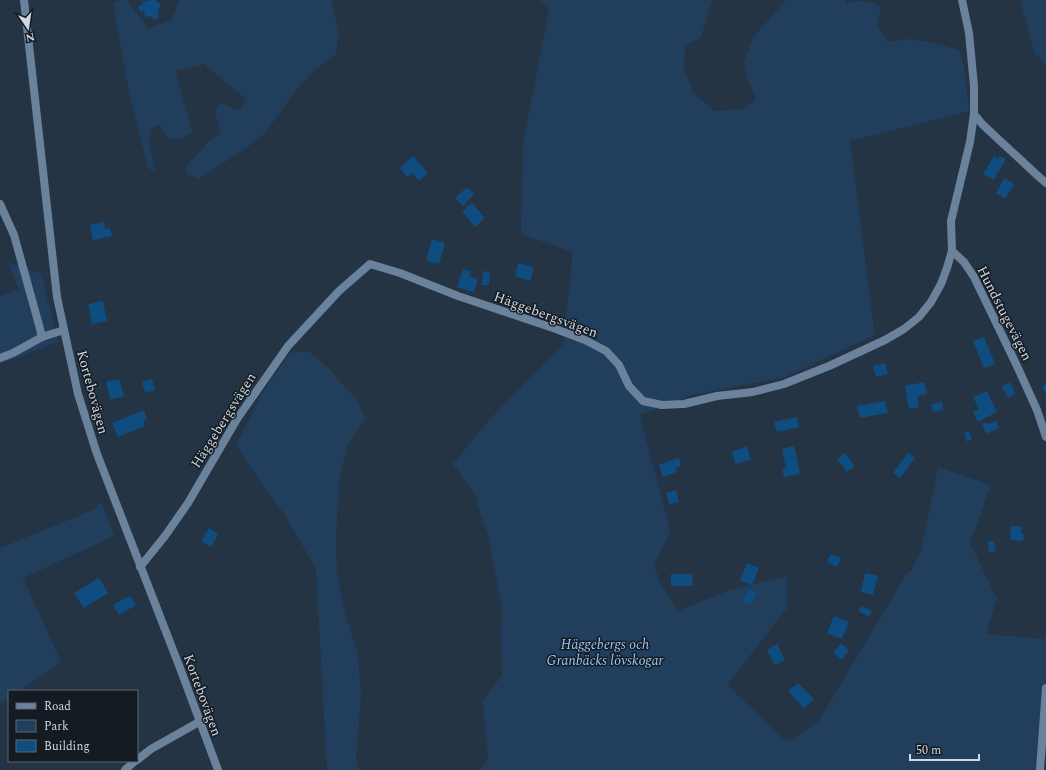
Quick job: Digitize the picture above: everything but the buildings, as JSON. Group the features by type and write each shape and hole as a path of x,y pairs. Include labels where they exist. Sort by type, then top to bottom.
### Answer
{"street":[{"name":"Kortebovägen","path":"24,0 57,297 78,394 97,454 218,770"},
{"name":"Häggebergsvägen","path":"140,567 165,536 188,503 237,420 288,346 339,291 370,264 400,273 458,296 585,340 606,351 619,365 629,386 643,401 662,404 684,404 717,396 753,392 784,384 829,366 885,340 904,329 919,317 931,302 948,268 952,251 951,220 970,142 974,114 974,86 969,33 962,0"},
{"path":"974,114 983,125 1036,175 1046,182"},
{"path":"0,204 14,236 42,337"},
{"name":"Hundstugevägen","path":"952,251 964,262 974,277 1037,410 1046,437"},
{"path":"0,358 13,353 42,337 64,330"},
{"path":"1040,770 1046,688"},
{"path":"138,759 151,749 199,722"},
{"path":"125,770 134,762"}],"green space":[{"path":"120,0 127,0 148,28 172,20 179,0 331,0 339,34 336,54 316,69 301,84 265,133 245,149 198,179 186,173 185,168 212,138 221,134 215,111 220,103 239,110 246,99 204,64 176,71 192,132 182,139 168,138 159,124 151,129 149,140 155,172 148,168 128,87 113,3"},
{"name":"Häggebergs och Granbäcks lövskogar","path":"540,0 712,0 701,37 685,46 684,68 693,93 714,111 742,109 756,100 747,78 744,63 752,39 786,0 846,0 846,3 861,1 872,3 881,7 877,25 888,42 908,39 939,44 959,50 965,72 970,111 850,141 875,335 785,377 692,395 640,415 670,532 654,565 660,582 678,611 730,590 787,576 787,608 727,685 786,741 799,735 818,722 908,571 911,571 921,551 938,467 991,485 970,543 997,599 986,634 1044,639 1046,632 1046,750 1044,770 481,770 488,758 483,701 502,675 501,621 503,606 499,595 489,537 476,501 478,498 453,464 491,418 563,344 573,252 521,234 523,143 549,10"},
{"path":"1020,0 1046,0 1046,64 1035,54"},
{"path":"8,262 41,273 58,342 0,364 0,296 19,290"},
{"path":"309,351 329,369 358,401 365,419 347,446 339,482 336,535 337,577 358,656 361,694 356,759 359,770 327,770 316,569 286,517 236,445 261,395 290,353"},
{"path":"102,502 114,536 23,578 61,662 20,690 8,690 8,699 0,704 0,548 93,510"}]}
